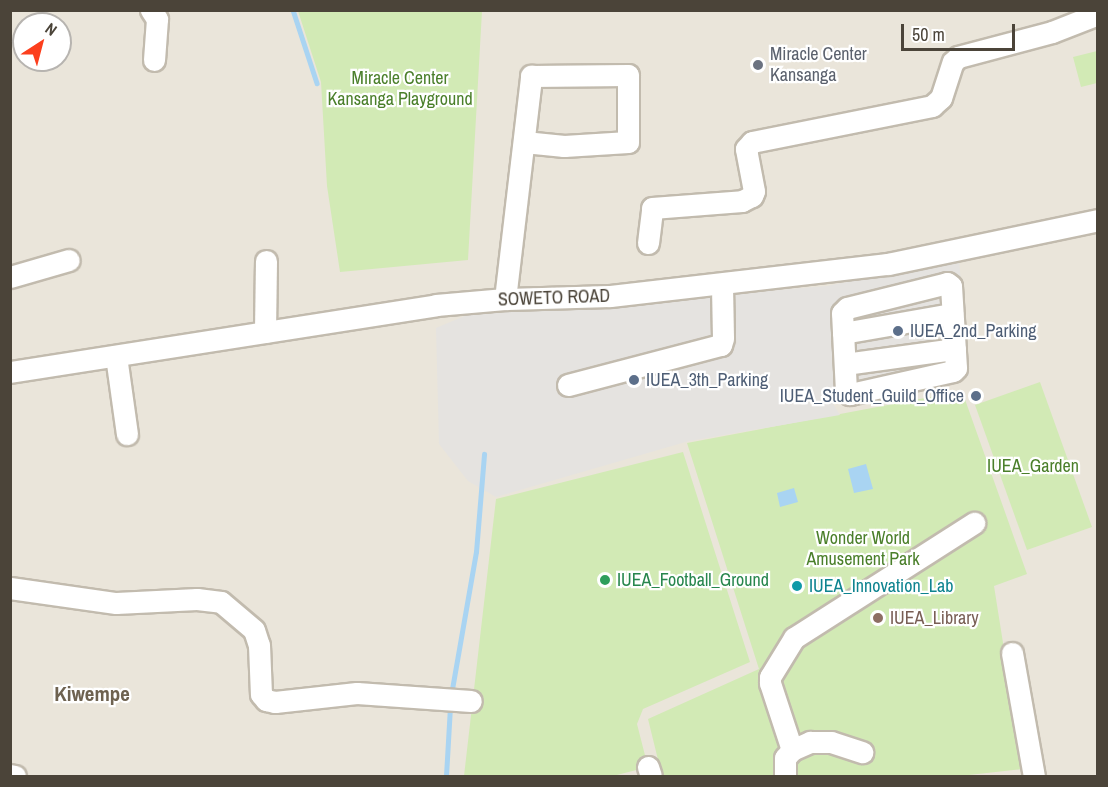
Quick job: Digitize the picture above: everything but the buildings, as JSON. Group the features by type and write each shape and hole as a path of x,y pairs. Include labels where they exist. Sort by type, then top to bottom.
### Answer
{"street":[{"path":"151,10 157,19 154,60"},
{"path":"648,243 652,208 742,201 752,196 754,191 746,149 752,142 932,106 941,98 953,62 958,57 1052,32 1090,14"},
{"path":"505,299 531,76 628,75 628,142 564,146 524,142"},
{"name":"SOWETO ROAD","path":"10,372 436,305 505,299 610,296 722,285 888,264 1098,220"},
{"path":"10,277 69,260"},
{"path":"265,332 266,261"},
{"path":"888,264 905,322"},
{"path":"947,283 951,286 956,368 953,371 850,394 846,391 842,313 847,308 896,296 947,283"},
{"path":"567,386 721,345 723,338 722,285"},
{"path":"843,333 952,314"},
{"path":"845,364 955,349"},
{"path":"116,356 127,434"},
{"path":"792,750 770,677 794,639 974,523"},
{"path":"10,588 116,603 197,599 221,602 254,630 259,645 261,694 266,700 275,702 357,693 471,701"},
{"path":"1012,653 1034,777"},
{"path":"785,777 785,758 792,750 810,742 831,742 862,752"},
{"path":"10,775 15,777"}],"shaded area":[{"path":"11,11 1097,11 1097,776 11,776"},
{"name":"IUEA_3th_Parking","path":"959,259 969,376 833,404 840,415 689,441 496,497 468,481 439,444 436,328 467,315 827,286"}],"green space":[{"name":"Miracle Center Kansanga Playground","path":"298,11 482,11 468,260 340,272 327,186 321,82"},
{"path":"1097,51 1097,83 1081,87 1073,57"},
{"name":"IUEA_Garden","path":"1040,382 1092,527 1027,550 975,405"},
{"name":"Wonder World Amusement Park","path":"962,391 1027,574 994,586 1023,769 960,776 662,776 648,719 759,669 687,443"},
{"name":"IUEA_Football_Ground","path":"683,452 750,662 643,709 637,724 648,767 613,776 464,776 496,499"}],"water":[{"path":"866,464 873,489 854,493 848,469"},
{"path":"794,488 798,502 780,507 777,493"}],"waterway":[{"path":"293,10 317,83"},
{"path":"451,695 476,552 484,454"},
{"path":"446,776 450,706"}],"place":[{"name":"Miracle Center Kansanga","path":"758,65"},
{"name":"IUEA_2nd_Parking","path":"898,331"},
{"name":"IUEA_3th_Parking","path":"634,380"},
{"name":"IUEA_Student_Guild_Office","path":"976,396"},
{"name":"IUEA_Football_Ground","path":"605,580"},
{"name":"IUEA_Innovation_Lab","path":"797,586"},
{"name":"IUEA_Library","path":"878,618"}],"district":[{"name":"Kiwempe","path":"92,694"}]}
